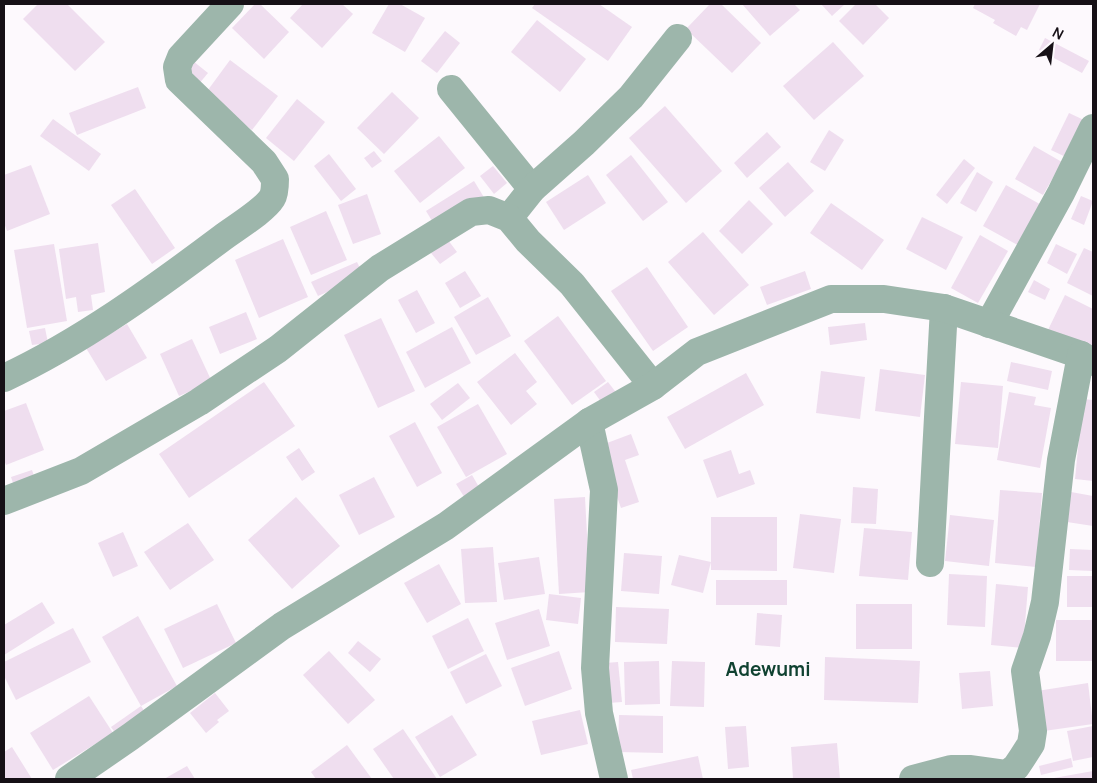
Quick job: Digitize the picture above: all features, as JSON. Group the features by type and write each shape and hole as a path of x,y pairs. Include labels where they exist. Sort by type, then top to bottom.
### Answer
{"street":[{"path":"4,378 34,364 116,313 190,262 259,210 273,197 275,179 264,162 178,80 177,67 181,57 230,4"},
{"path":"510,218 532,190 584,143 631,96 678,38"},
{"path":"452,89 532,190"},
{"path":"989,324 1061,193 1093,128"},
{"path":"4,501 81,471 199,402 278,349 380,268 471,212 489,210 510,218 528,241 572,284 653,386"},
{"path":"69,779 282,626 446,526 589,422 653,386 697,352 831,299 884,299 944,308 1087,358 1061,460 1045,602 1037,636 1025,671 1034,731 1030,744 1016,767 1007,776 971,769 951,769 913,779"},
{"path":"930,563 944,308"},
{"path":"589,422 604,490 595,668 599,713 614,779"}],"building":[{"path":"38,4 67,4 105,42 75,71 23,19"},
{"path":"255,4 260,4 289,32 264,59 232,28"},
{"path":"303,4 342,4 353,14 322,48 290,18"},
{"path":"389,4 400,4 425,18 405,52 372,33"},
{"path":"535,4 599,4 632,27 608,61 532,8"},
{"path":"710,4 721,4 761,43 732,73 686,29"},
{"path":"742,4 794,4 800,10 770,36"},
{"path":"821,4 845,4 832,16"},
{"path":"856,4 875,4 889,18 863,45 839,21"},
{"path":"975,4 1040,4 1027,30 1021,27 1016,36 993,23 995,20 973,8"},
{"path":"537,20 586,59 560,92 511,52"},
{"path":"445,31 460,43 437,73 421,61"},
{"path":"1045,38 1089,61 1082,73 1039,50"},
{"path":"833,42 864,76 814,120 783,86"},
{"path":"230,60 278,96 252,130 205,94"},
{"path":"193,61 208,73 198,85 183,73"},
{"path":"138,87 146,108 77,135 69,113"},
{"path":"392,92 419,118 384,154 357,128"},
{"path":"297,99 325,122 294,161 266,138"},
{"path":"665,106 722,171 686,203 629,138"},
{"path":"1069,113 1086,121 1068,158 1051,150"},
{"path":"53,119 101,154 89,171 40,136"},
{"path":"829,130 844,140 825,171 810,162"},
{"path":"767,132 781,147 747,178 734,163"},
{"path":"439,136 465,168 420,203 394,171"},
{"path":"1034,146 1062,162 1043,195 1015,179"},
{"path":"374,151 382,161 372,168 364,158"},
{"path":"329,154 356,189 341,201 314,166"},
{"path":"631,155 668,202 643,221 606,175"},
{"path":"964,159 975,168 947,204 936,195"},
{"path":"788,162 814,191 785,217 759,188"},
{"path":"31,165 50,214 7,231 4,223 4,175"},
{"path":"493,166 507,183 494,194 480,176"},
{"path":"977,172 993,182 976,212 960,203"},
{"path":"588,175 606,203 564,230 546,202"},
{"path":"474,181 485,199 437,229 426,211"},
{"path":"1006,185 1045,207 1023,248 983,226"},
{"path":"135,189 175,248 152,264 111,205"},
{"path":"367,194 381,234 353,244 338,205"},
{"path":"1081,196 1093,201 1084,225 1071,219"},
{"path":"749,200 773,224 742,254 719,231"},
{"path":"831,203 884,240 862,270 810,233"},
{"path":"326,211 347,260 311,275 290,227"},
{"path":"922,217 963,237 946,270 906,249"},
{"path":"703,232 749,285 714,315 668,262"},
{"path":"980,235 1008,251 978,303 951,288"},
{"path":"283,239 308,297 259,318 235,260"},
{"path":"448,240 457,252 440,264 431,253"},
{"path":"98,243 105,292 91,295 93,310 78,312 76,297 66,299 59,249"},
{"path":"54,244 67,321 27,328 14,250"},
{"path":"1056,244 1077,254 1067,274 1047,263"},
{"path":"1084,248 1093,252 1093,296 1067,283"},
{"path":"357,262 364,276 318,296 311,282"},
{"path":"647,267 688,327 653,351 611,291"},
{"path":"465,271 481,296 460,308 445,283"},
{"path":"805,271 811,289 767,305 760,287"},
{"path":"1034,280 1050,289 1045,300 1028,292"},
{"path":"417,290 435,323 416,333 398,300"},
{"path":"1065,295 1093,309 1093,355 1047,332"},
{"path":"488,297 511,336 476,355 454,317"},
{"path":"246,312 257,339 220,354 209,327"},
{"path":"558,316 606,381 572,405 524,341"},
{"path":"381,318 415,391 378,408 344,335"},
{"path":"865,323 867,340 830,345 828,327"},
{"path":"127,324 147,358 106,381 86,348"},
{"path":"452,327 471,363 425,388 406,352"},
{"path":"45,328 48,343 32,345 29,331"},
{"path":"192,339 212,382 179,396 160,354"},
{"path":"515,353 537,382 526,391 537,404 511,425 477,382"},
{"path":"1011,362 1052,371 1048,390 1007,381"},
{"path":"880,369 925,375 920,417 875,411"},
{"path":"821,371 865,377 860,419 816,413"},
{"path":"746,373 764,405 685,449 667,417"},
{"path":"264,382 295,426 189,498 159,454"},
{"path":"608,382 618,395 604,406 594,392"},
{"path":"961,382 1003,386 998,448 955,444"},
{"path":"458,383 470,398 442,420 430,404"},
{"path":"1009,392 1036,397 1034,405 1051,408 1040,468 997,460"},
{"path":"1083,399 1093,400 1093,481 1075,479"},
{"path":"26,403 44,450 6,465 4,460 4,411"},
{"path":"478,404 507,454 466,477 437,427"},
{"path":"415,422 442,473 417,487 389,436"},
{"path":"631,434 639,455 625,460 639,502 621,508 599,446"},
{"path":"299,448 315,472 302,481 286,457"},
{"path":"731,450 739,474 750,470 755,484 717,498 703,460"},
{"path":"32,470 36,482 15,489 11,477"},
{"path":"472,475 483,494 468,503 456,484"},
{"path":"374,477 395,517 359,535 339,495"},
{"path":"853,487 878,489 876,524 851,523"},
{"path":"1000,490 1042,493 1036,567 995,563"},
{"path":"1071,492 1093,496 1093,526 1067,522"},
{"path":"296,497 340,546 292,589 248,540"},
{"path":"585,497 590,592 559,594 554,499"},
{"path":"800,514 841,519 834,573 793,568"},
{"path":"950,515 994,520 989,566 945,561"},
{"path":"711,517 777,517 777,571 711,570"},
{"path":"188,523 214,560 170,590 144,552"},
{"path":"864,528 912,532 908,580 859,576"},
{"path":"123,532 138,566 113,577 98,543"},
{"path":"493,547 497,602 465,603 461,549"},
{"path":"1070,549 1093,550 1093,571 1069,570"},
{"path":"624,553 662,556 659,594 621,591"},
{"path":"679,555 711,562 703,593 671,585"},
{"path":"539,557 545,594 504,600 498,563"},
{"path":"439,564 461,604 427,623 404,583"},
{"path":"949,574 987,576 985,627 947,625"},
{"path":"1067,576 1093,576 1093,607 1067,607"},
{"path":"716,580 787,580 787,605 716,605"},
{"path":"996,584 1028,587 1023,648 991,645"},
{"path":"549,594 581,598 578,624 546,620"},
{"path":"42,602 55,623 4,655 4,625"},
{"path":"217,604 236,643 183,668 164,629"},
{"path":"856,604 912,604 912,649 856,649"},
{"path":"616,607 669,609 667,644 615,642"},
{"path":"539,609 550,646 507,660 495,623"},
{"path":"757,613 782,615 780,647 755,645"},
{"path":"138,616 177,686 141,706 102,637"},
{"path":"468,618 484,651 448,669 432,636"},
{"path":"1056,620 1093,620 1093,661 1056,661"},
{"path":"73,628 91,662 16,700 4,676 4,662"},
{"path":"358,641 381,659 370,672 348,653"},
{"path":"329,651 375,700 348,724 303,675"},
{"path":"559,651 572,689 525,706 511,668"},
{"path":"486,654 502,686 466,704 450,672"},
{"path":"825,657 920,661 918,703 824,700"},
{"path":"659,661 660,704 625,705 624,662"},
{"path":"672,661 705,662 704,707 670,706"},
{"path":"618,662 622,702 608,703 605,663"},
{"path":"990,671 993,706 962,709 959,673"},
{"path":"1088,683 1093,724 1044,731 1037,691"},
{"path":"215,693 229,711 217,720 219,722 206,733 190,713"},
{"path":"89,696 113,733 53,770 30,733"},
{"path":"141,706 151,721 121,741 111,727"},
{"path":"580,710 588,744 541,755 532,721"},
{"path":"452,715 477,755 440,777 415,737"},
{"path":"619,715 663,716 663,753 618,752"},
{"path":"746,726 749,767 728,769 725,727"},
{"path":"1093,726 1093,757 1073,761 1067,731"},
{"path":"403,729 437,779 394,779 373,749"},
{"path":"837,743 840,779 793,779 791,747"},
{"path":"347,745 372,779 316,779 311,772"},
{"path":"12,747 32,779 4,779 4,752"},
{"path":"698,756 703,779 633,779 631,770"},
{"path":"1071,758 1073,767 1041,775 1039,766"},
{"path":"187,766 195,779 164,779"},
{"path":"1093,771 1093,779 1054,779 1054,778"}],"district":[{"name":"Adewumi","path":"768,669"}]}
